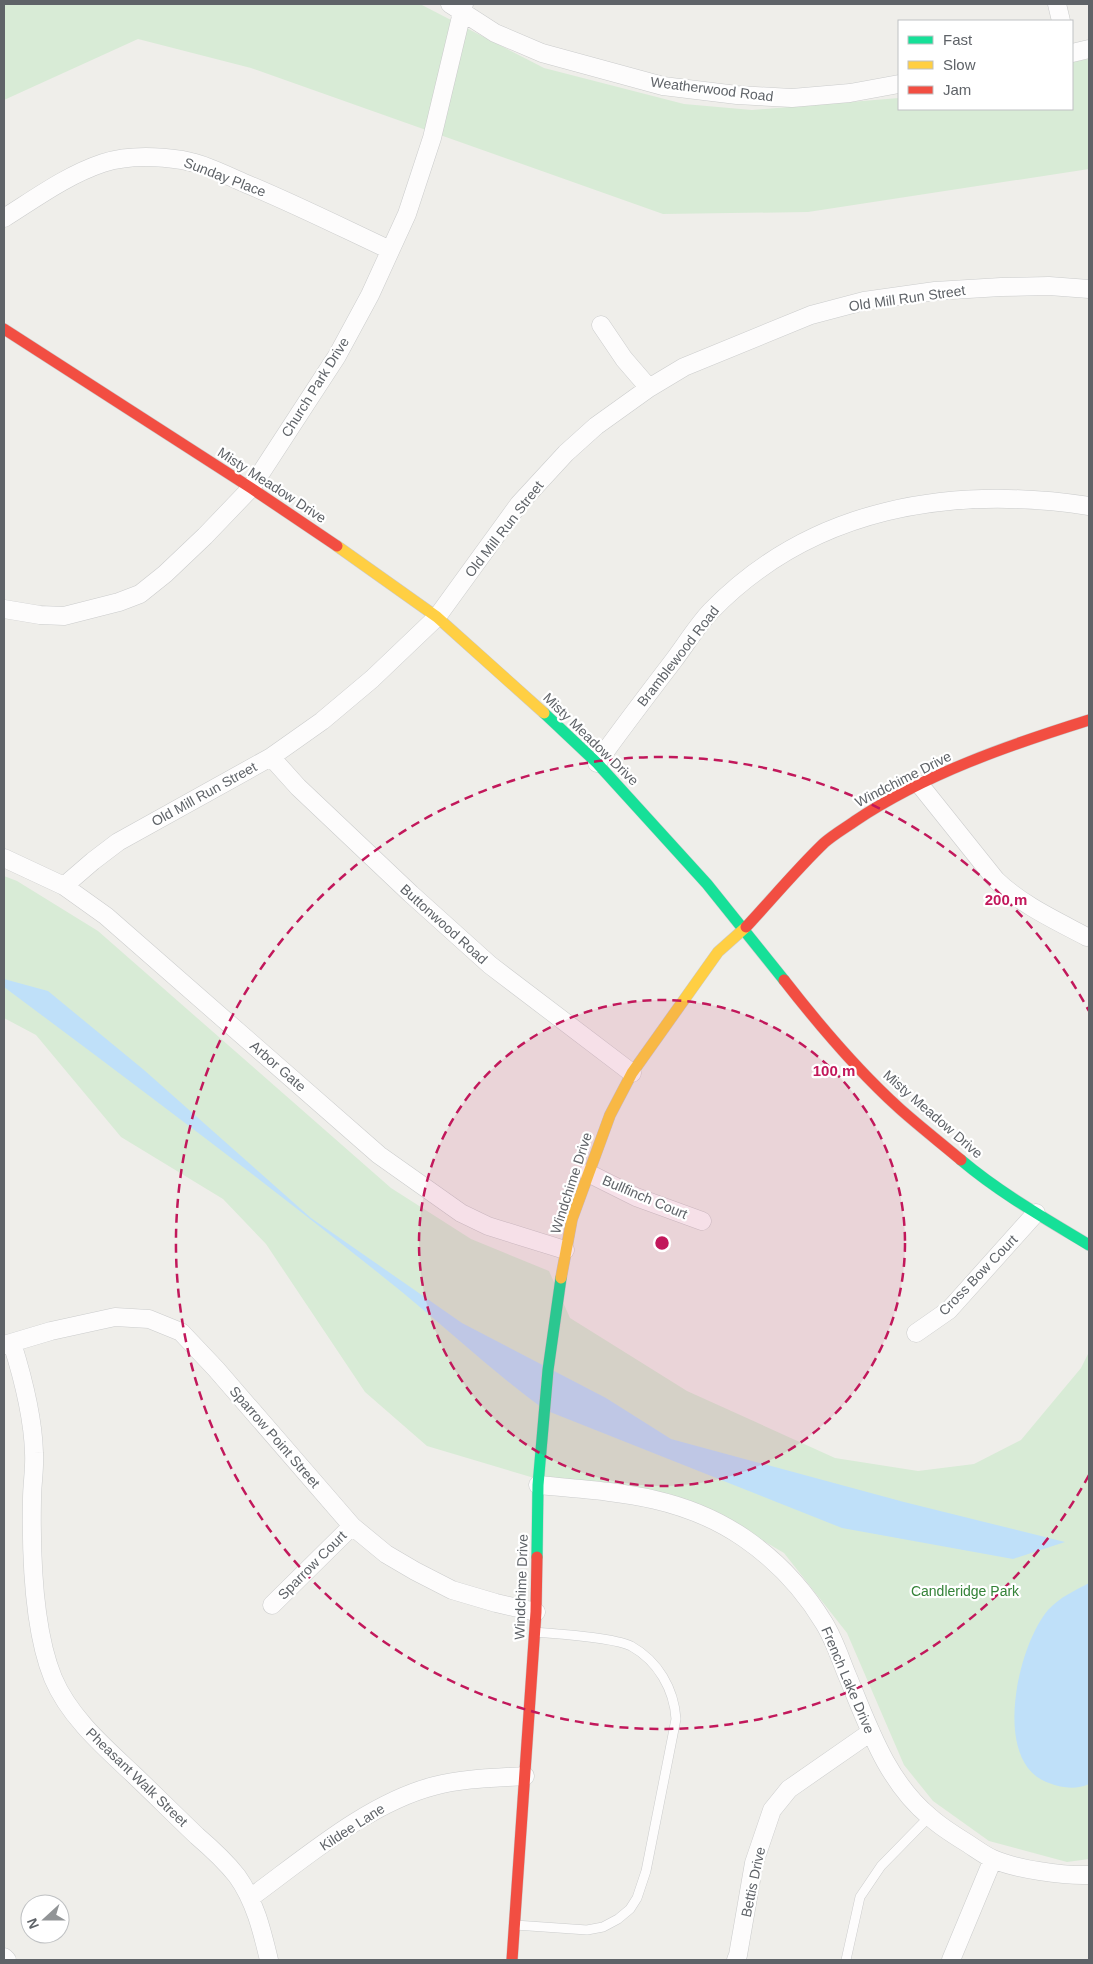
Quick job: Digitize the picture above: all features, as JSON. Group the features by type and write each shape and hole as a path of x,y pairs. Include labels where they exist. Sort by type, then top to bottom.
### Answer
{"street":[{"path":"1057,4 1061,20"},
{"name":"Weatherwood Road","path":"459,6 495,33 542,53 663,86 737,95 792,98 850,94 898,84"},
{"name":"Church Park Drive","path":"4,610 64,616 119,602 140,594 198,543 251,488 337,356 370,295 407,214 432,138 459,6"},
{"path":"1073,53 1089,49"},
{"name":"Sunday Place","path":"4,218 82,171 104,163 132,158 159,157 184,160 220,172 390,250"},
{"name":"Old Mill Run Street","path":"64,886 118,842 271,757 322,721 372,679 437,617 519,504 566,453 596,426 649,388 684,367 811,316 864,301 935,291 991,288 1049,286 1089,289"},
{"path":"602,326 624,359 649,388"},
{"name":"Misty Meadow Drive","path":"4,329 251,488 348,553 437,617 517,688 596,763 695,870 808,1011 850,1058 899,1108 974,1171 1036,1213 1089,1245"},
{"name":"Bramblewood Road","path":"596,763 710,612 738,586 769,562 804,541 842,524 877,513 928,504 988,498 1056,501 1089,506"},
{"name":"Windchime Drive","path":"512,1960 535,1632 538,1485 548,1370 565,1250 572,1219 610,1115 632,1072 718,952 744,930 825,842 875,808 920,785 978,759 1032,738 1089,720"},
{"name":"Buttonwood Road","path":"271,757 298,787 410,894 490,965 632,1072"},
{"path":"920,785 996,880 1009,893 1087,937"},
{"name":"Arbor Gate","path":"4,858 64,886 106,916 379,1155 461,1213 488,1226 565,1250"},
{"name":"Bullfinch Court","path":"588,1173 636,1196 702,1221"},
{"name":"Cross Bow Court","path":"916,1333 949,1310 1036,1213"},
{"name":"Sparrow Point Street","path":"8,1344 51,1331 115,1317 149,1319 181,1332 216,1369 352,1526 386,1554 414,1571 452,1590 536,1612"},
{"name":"Pheasant Walk Street","path":"8,1344 20,1370 30,1415 34,1454 32,1556 40,1634 53,1678 73,1711 94,1738 211,1849 236,1876 250,1898 261,1928 269,1960"},
{"name":"French Lake Drive","path":"538,1485 634,1494 674,1504 713,1520 744,1538 778,1566 805,1594 825,1624 879,1751 897,1780 929,1817 993,1859 1038,1871 1077,1876 1089,1875"},
{"name":"Sparrow Court","path":"272,1605 352,1526"},
{"name":"Bettis Drive","path":"736,1960 754,1863 772,1810 789,1789 871,1732"},
{"name":"Kildee Lane","path":"250,1898 348,1827 385,1804 434,1786 462,1781 525,1776"},
{"path":"951,1960 993,1859"},
{"path":"4,1957 7,1960"}],"lane":[{"path":"514,1926 587,1930 602,1927 618,1920 630,1910 637,1898 646,1871 676,1719 675,1704 670,1687 647,1658 630,1646 612,1641 535,1632"},
{"path":"846,1960 860,1897 881,1866 929,1817"}],"green space":[{"path":"4,4 420,4 544,68 684,104 752,110 898,98 898,110 1073,110 1073,62 1089,59 1089,169 808,212 663,214 251,68 138,39 4,100"},
{"name":"Candleridge Park","path":"4,876 17,881 98,931 391,1188 471,1239 549,1271 570,1318 687,1391 835,1458 918,1471 974,1464 1021,1440 1081,1368 1089,1352 1089,1859 1067,1862 989,1841 933,1801 904,1765 847,1633 784,1553 706,1507 568,1488 427,1446 365,1392 266,1244 223,1199 121,1137 36,1035 4,1018"}],"water":[{"path":"4,979 48,991 144,1070 311,1218 462,1323 606,1398 671,1439 904,1502 1065,1542 1013,1559 842,1528 545,1410 304,1214 4,987"},
{"path":"1089,1583 1089,1784 1074,1788 1049,1783 1031,1771 1020,1752 1015,1729 1015,1702 1027,1649 1037,1627 1048,1610 1057,1601"}],"traffic: fast":[{"path":"544,713 597,763 707,884 784,980"},
{"path":"961,1160 1007,1195 1089,1245"},
{"path":"537,1557 538,1485 548,1370 561,1278"}],"traffic: slow":[{"path":"337,546 437,617 544,713"},
{"path":"561,1278 572,1219 610,1115 632,1073 718,952 746,927"}],"traffic: jam":[{"path":"4,329 251,488 337,546"},
{"path":"746,927 824,843 882,804 968,762 1089,720"},
{"path":"784,980 853,1063 907,1115 961,1160"},
{"path":"512,1960 536,1612 537,1557"}]}
